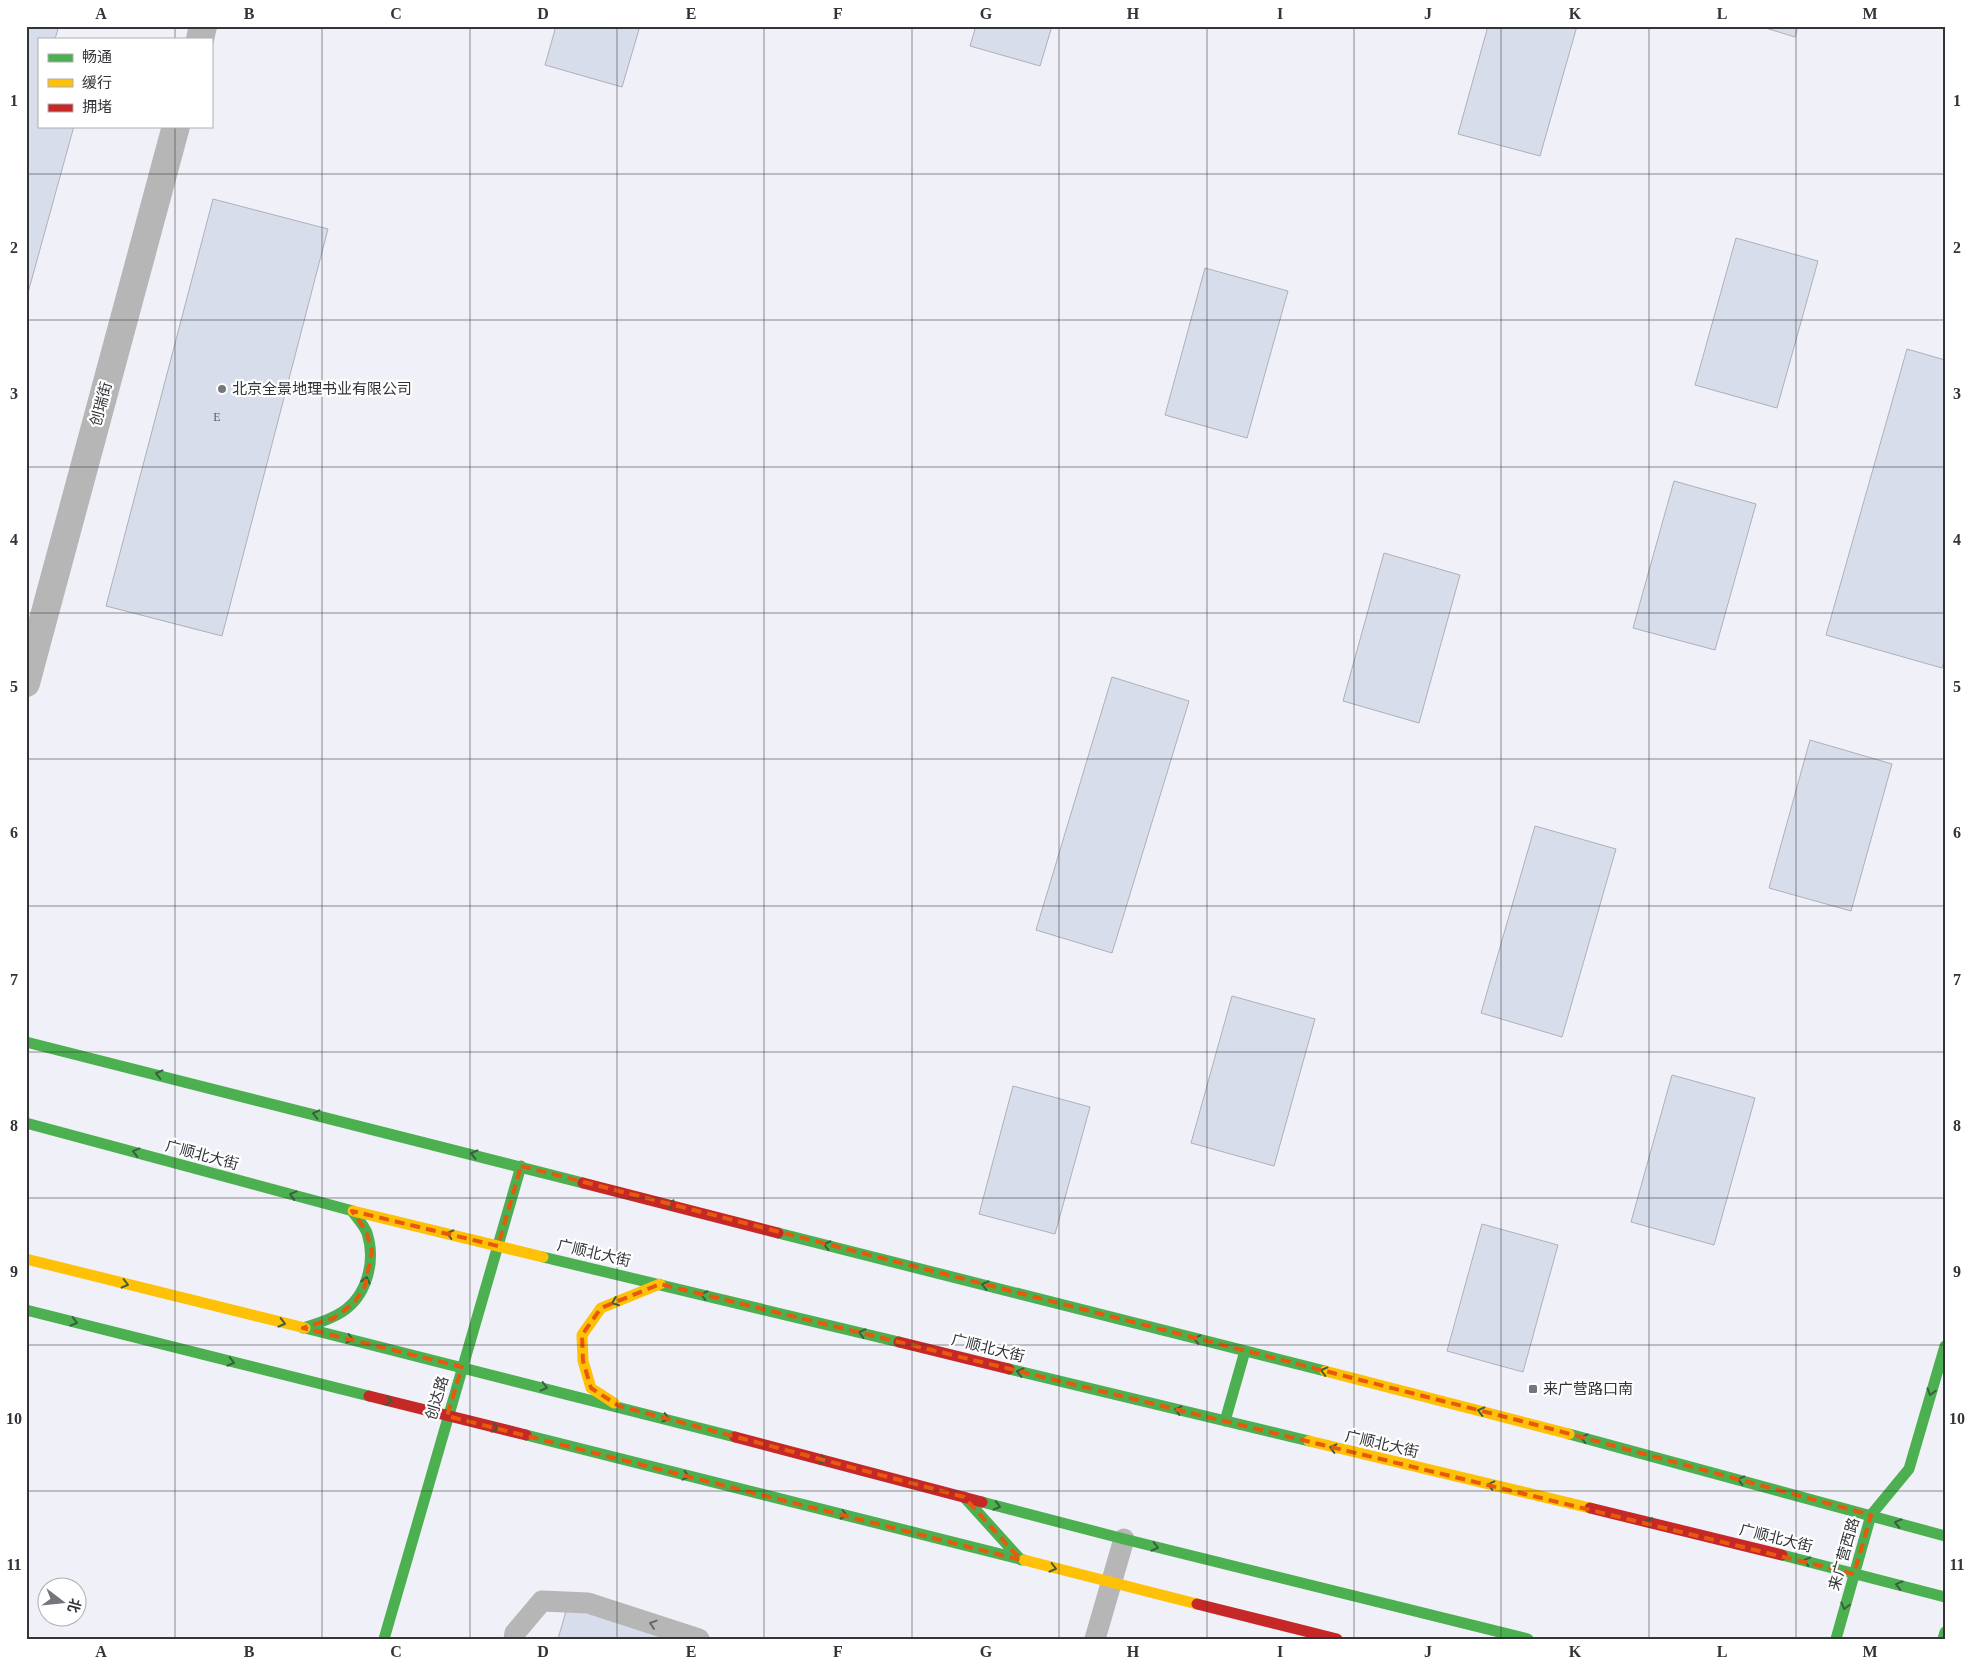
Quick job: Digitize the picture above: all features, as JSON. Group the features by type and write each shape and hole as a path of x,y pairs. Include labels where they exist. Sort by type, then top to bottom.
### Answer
{"main road":[{"path":"26,1042 1529,1423 1945,1536"},
{"name":"广顺北大街","path":"26,1123 352,1211 1752,1547 1945,1597"},
{"name":"创达路","path":"384,1639 521,1166"},
{"path":"303,1328 334,1318 354,1303 365,1286 372,1251 366,1231 352,1211"},
{"path":"26,1259 619,1406 1124,1539 1528,1639"},
{"path":"619,1406 591,1388 583,1361 582,1334 601,1308 660,1284"},
{"path":"26,1310 1337,1639"},
{"name":"来广营西路","path":"1836,1639 1871,1515 1909,1469 1945,1346"},
{"path":"1225,1421 1245,1351"},
{"path":"964,1497 1021,1560"},
{"path":"1943,1639 1945,1632"}],"street":[{"name":"创瑞街","path":"26,682 175,128"}],"lane":[{"path":"1095,1639 1124,1539"},
{"path":"514,1639 515,1633 542,1601 588,1603 699,1639"}],"highlighted area":[{"path":"521,1166 1529,1423 1871,1515 1854,1574 660,1284 601,1308 582,1335 583,1361 591,1388 619,1406 964,1497 1021,1560 447,1416 462,1367 303,1328 334,1318 354,1303 365,1286 372,1251 366,1231 352,1211 498,1246"}],"building":[{"path":"26,26 50,26 58,29 55,38 38,38 38,128 73,128 26,300"},
{"path":"556,26 640,26 622,87 545,65"},
{"path":"976,26 1052,26 1040,66 970,46"},
{"path":"1488,26 1577,26 1540,156 1458,134"},
{"path":"1759,26 1798,26 1795,37"},
{"path":"213,199 328,229 222,636 106,606"},
{"path":"1736,238 1818,261 1777,408 1695,385"},
{"path":"1205,268 1288,291 1247,438 1165,415"},
{"path":"1907,349 1945,360 1945,657 1942,668 1826,635"},
{"path":"1674,481 1756,504 1715,650 1633,628"},
{"path":"1384,553 1460,575 1419,723 1343,701"},
{"path":"1112,677 1189,701 1112,953 1036,930"},
{"path":"1810,740 1892,764 1851,911 1769,888"},
{"path":"1535,826 1616,849 1562,1037 1481,1013"},
{"path":"1232,996 1315,1019 1274,1166 1191,1143"},
{"path":"1672,1075 1755,1098 1714,1245 1631,1222"},
{"path":"1013,1086 1090,1107 1055,1234 979,1214"},
{"path":"1482,1224 1558,1245 1523,1372 1447,1351"},
{"path":"570,1597 678,1639 558,1639"}],"traffic: fast":[{"path":"26,1042 583,1183"},
{"path":"26,1123 353,1211"},
{"path":"384,1639 521,1166"},
{"path":"303,1328 328,1320 342,1312 358,1297 363,1287 370,1266 370,1244 366,1230 352,1211"},
{"path":"778,1233 1325,1371"},
{"path":"543,1257 899,1342"},
{"path":"26,1310 369,1396"},
{"path":"305,1328 735,1437"},
{"path":"1836,1639 1871,1515 1909,1469 1945,1346"},
{"path":"1225,1421 1245,1351"},
{"path":"1009,1369 1309,1441"},
{"path":"1569,1434 1945,1536"},
{"path":"526,1435 1024,1560"},
{"path":"964,1497 1021,1560"},
{"path":"982,1502 1528,1639"},
{"path":"1782,1555 1945,1597"},
{"path":"1943,1639 1945,1632"}],"traffic: slow":[{"path":"353,1211 543,1257"},
{"path":"26,1259 305,1328"},
{"path":"614,1403 591,1388 583,1361 582,1335 601,1308 660,1284"},
{"path":"1325,1371 1569,1434"},
{"path":"1309,1441 1590,1508"},
{"path":"1024,1560 1197,1604"}],"traffic: jam":[{"path":"583,1183 778,1233"},
{"path":"899,1342 1009,1369"},
{"path":"369,1396 526,1435"},
{"path":"735,1437 982,1502"},
{"path":"1590,1508 1782,1555"},
{"path":"1197,1604 1337,1639"}],"place":[{"name":"北京全景地理书业有限公司","path":"222,389"},
{"name":"来广营路口南","path":"1533,1389"}]}
